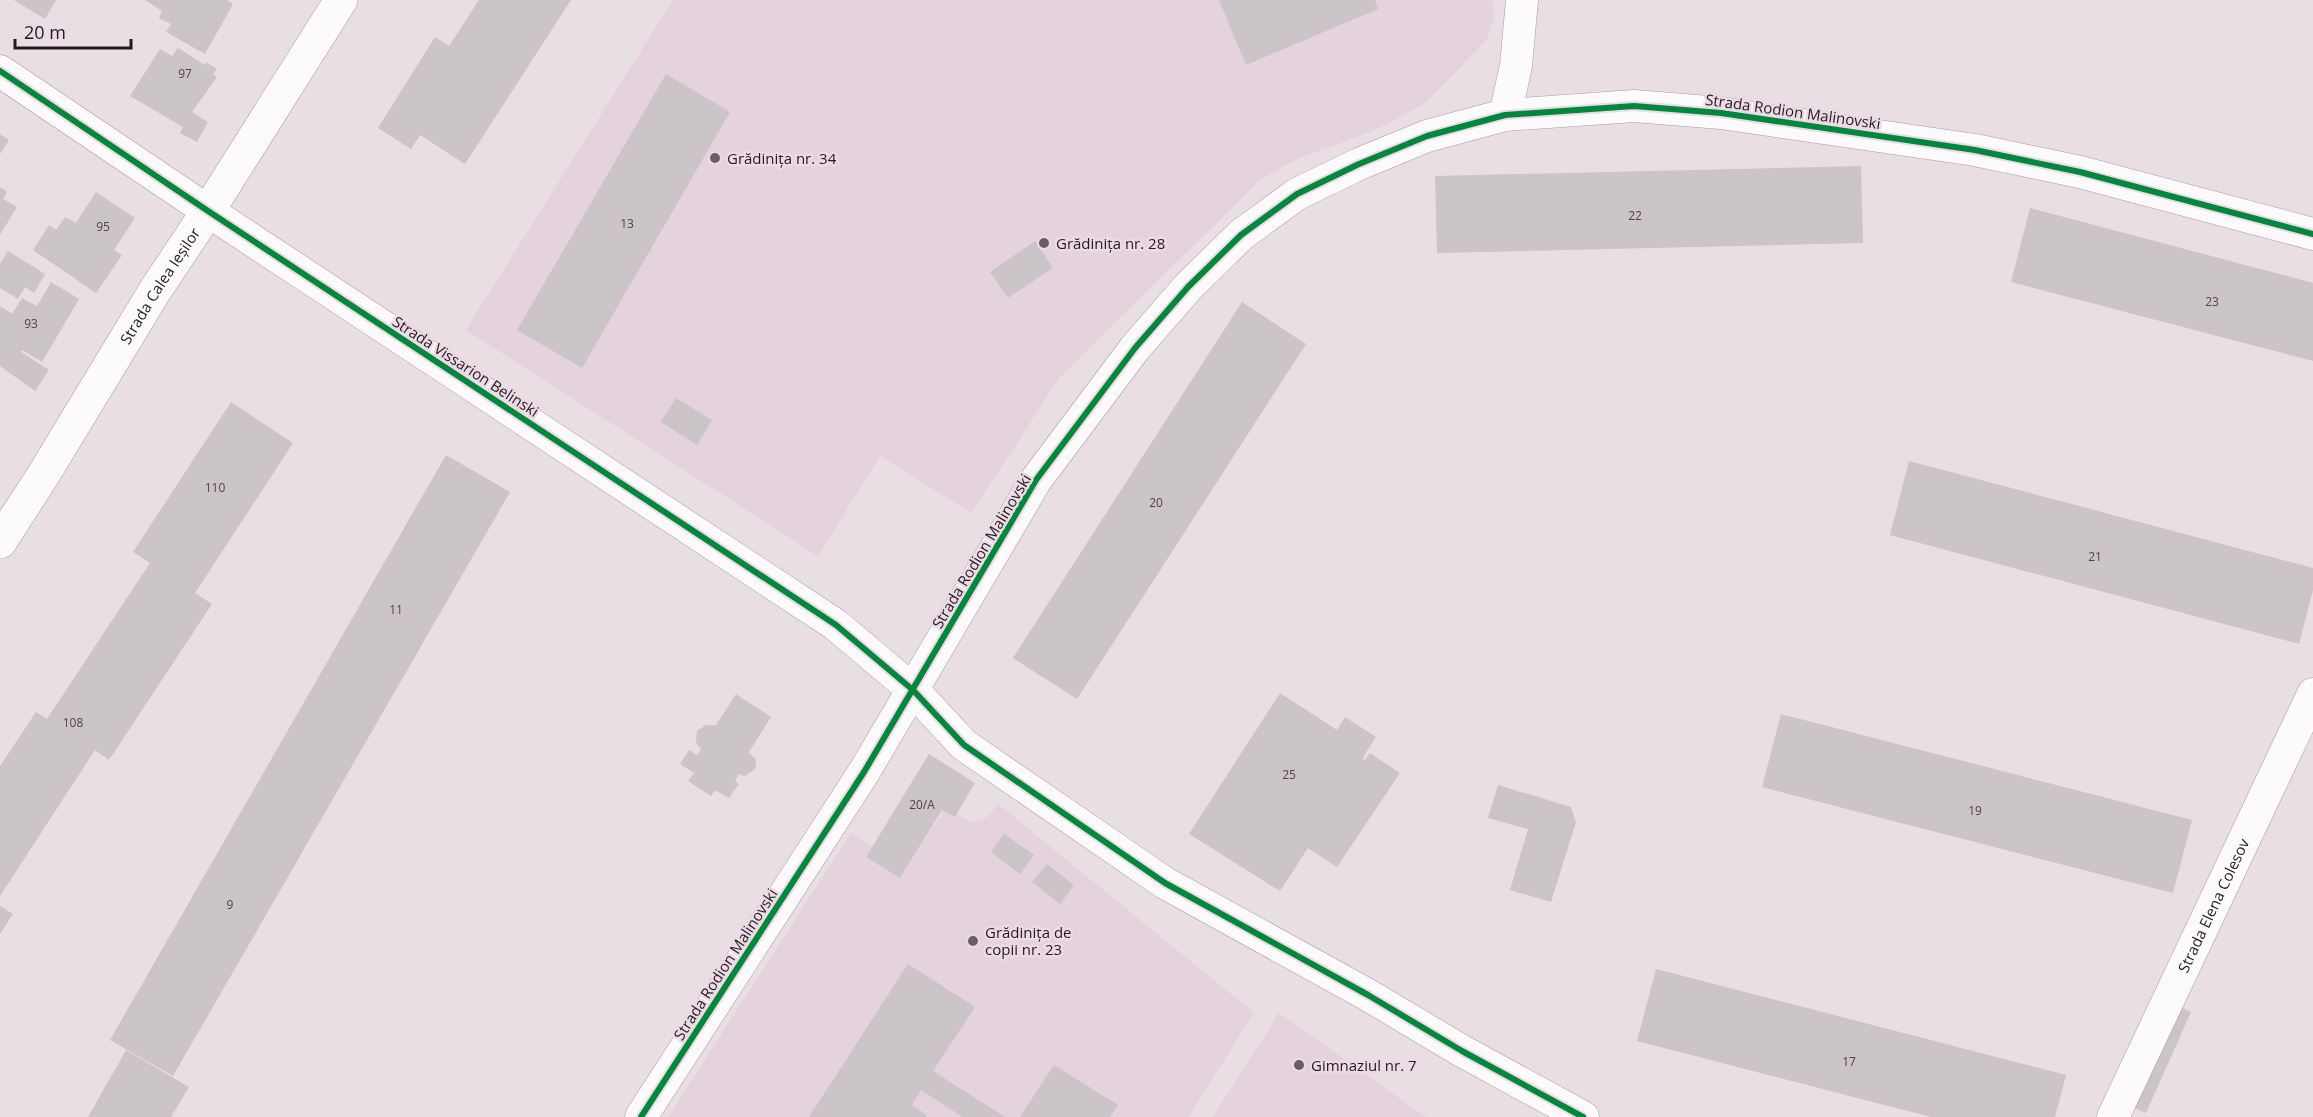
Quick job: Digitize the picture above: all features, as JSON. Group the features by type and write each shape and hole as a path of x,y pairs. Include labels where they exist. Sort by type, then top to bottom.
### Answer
{"street":[{"name":"Strada Calea Ieșilor","path":"0,542 156,289 208,211 340,0"},
{"path":"1505,115 1516,66 1522,0"},
{"name":"Strada Vissarion Belinski","path":"0,71 208,211 836,625 913,690 964,745 1166,884 1583,1117"},
{"name":"Strada Rodion Malinovski","path":"641,1117 864,772 1036,480 1135,348 1188,287 1233,242 1297,194 1359,164 1427,136 1505,115 1634,106 1720,112 1976,150 2080,172 2313,234"},
{"name":"Strada Elena Colesov","path":"2113,1117 2313,694"}],"shaded area":[{"path":"675,0 1492,0 1495,15 1487,39 1426,103 1373,131 1299,158 1261,179 1060,377 971,513 880,456 818,556 466,330"},
{"name":"Grădinița de copii nr. 23","path":"998,804 1254,1013 1188,1117 668,1117 851,833 906,868 945,808 972,822 988,817"},
{"name":"Gimnaziul nr. 7","path":"1279,1013 1426,1117 1213,1117"}],"building":[{"path":"14,0 56,0 45,19"},
{"path":"145,0 227,0 233,4 205,54 166,32 171,24 159,18 162,11"},
{"path":"479,0 571,0 465,164 420,135 411,149 378,128 435,37 449,46"},
{"path":"1219,0 1375,0 1378,9 1246,65"},
{"path":"178,48 205,65 206,62 217,69 213,74 217,77 192,112 208,122 197,142 180,133 183,127 130,96 160,49 172,56"},
{"path":"666,74 730,112 582,368 517,330"},
{"path":"0,134 9,140 0,154"},
{"path":"1861,166 1863,243 1437,253 1435,176"},
{"path":"0,187 7,192 3,199 17,207 0,235"},
{"path":"96,192 135,218 114,250 122,255 96,293 33,250 49,225 56,230 65,217 76,223"},
{"path":"2030,208 2313,283 2313,361 2011,282"},
{"path":"1035,241 1053,268 1008,298 990,272"},
{"path":"8,251 45,274 34,293 25,287 18,299 0,288 0,264"},
{"path":"51,282 79,299 42,362 22,350 21,352 49,370 35,391 0,366 0,306 12,314 22,298 37,306"},
{"path":"1242,302 1306,344 1077,699 1013,658"},
{"path":"676,398 712,420 697,445 661,422"},
{"path":"231,402 293,443 195,593 212,604 109,760 95,750 0,896 0,766 36,712 47,719 150,563 133,552"},
{"path":"446,455 510,492 173,1076 110,1040"},
{"path":"1909,461 2313,568 2313,590 2299,644 1890,535"},
{"path":"1280,693 1337,730 1345,717 1376,737 1362,759 1365,760 1370,753 1400,773 1337,867 1308,848 1280,891 1189,834"},
{"path":"736,694 771,717 749,752 756,760 755,769 745,776 739,774 735,781 739,784 729,798 715,790 711,796 688,781 694,773 680,764 689,750 697,755 701,749 696,743 697,731 706,725 716,725"},
{"path":"1781,714 2192,820 2173,893 1762,787"},
{"path":"929,754 975,783 955,817 942,810 900,878 866,857"},
{"path":"1498,785 1571,807 1576,822 1551,902 1510,890 1528,829 1488,818"},
{"path":"1004,834 1034,855 1020,874 991,852"},
{"path":"1047,864 1074,885 1060,904 1032,882"},
{"path":"0,906 13,914 0,934"},
{"path":"908,964 975,1007 933,1071 1005,1117 963,1117 921,1090 912,1105 927,1115 926,1117 809,1117"},
{"path":"1656,969 2066,1075 2055,1117 1931,1117 1637,1041"},
{"path":"2168,1001 2191,1012 2146,1113 2123,1103"},
{"path":"126,1050 189,1087 171,1117 88,1117"},
{"path":"1054,1065 1118,1105 1110,1117 1020,1117"}],"cycle path":[{"path":"0,71 208,211 836,625 913,690 964,745 1165,883 1583,1117"},
{"path":"641,1117 864,772 1036,480 1135,348 1188,287 1241,235 1297,194 1359,164 1427,136 1505,115 1634,106 1721,113 1975,150 2080,172 2313,234"}],"place":[{"name":"Grădinița nr. 34","path":"715,158"},
{"name":"Grădinița nr. 28","path":"1044,243"},
{"name":"Grădinița de copii nr. 23","path":"973,941"},
{"name":"Gimnaziul nr. 7","path":"1299,1065"}]}
